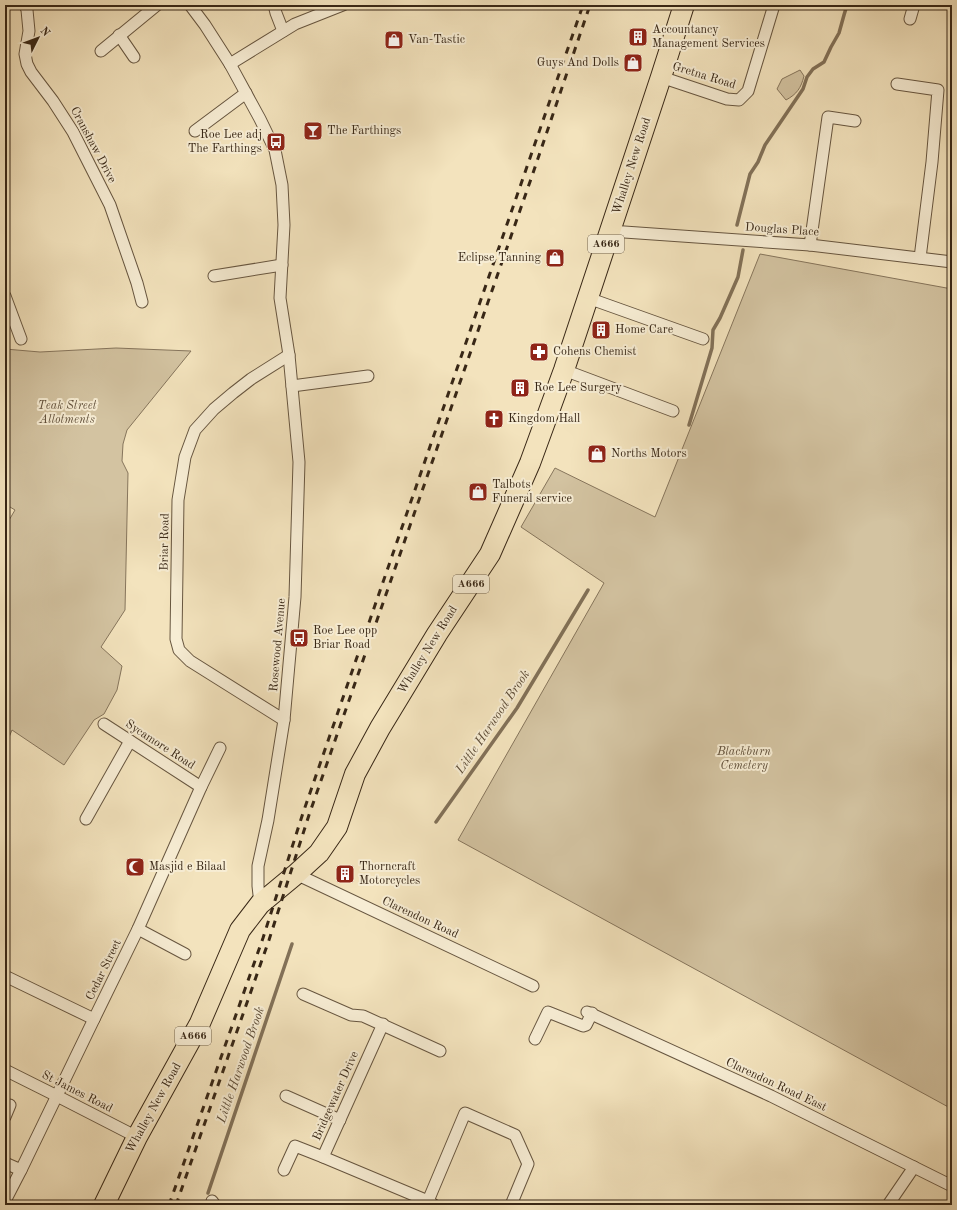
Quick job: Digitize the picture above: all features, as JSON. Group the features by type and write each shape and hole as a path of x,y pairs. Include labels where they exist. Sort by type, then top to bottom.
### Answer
{"highway":[{"name":"Whalley New Road","path":"104,1205 136,1137 200,1023 240,930 260,904 319,853 336,827 355,774 380,728 437,634 490,554 530,463 564,370 684,5"}],"street":[{"name":"Cranshaw Drive","path":"25,5 27,10 29,31 25,54 27,64 73,132 110,205 137,283 142,302"},
{"path":"100,51 157,5"},
{"name":"Rosewood Avenue","path":"190,5 230,64 246,93 275,150 282,185 284,225 280,298 289,355 299,462 295,597 284,720 268,820 258,866 260,904"},
{"path":"274,5 284,31"},
{"path":"230,64 296,24 343,5"},
{"path":"910,19 914,5"},
{"name":"Gretna Road","path":"661,77 727,99 739,100 748,91 771,6"},
{"path":"119,36 134,57"},
{"path":"897,84 938,90 932,162 920,258"},
{"path":"195,131 246,93"},
{"path":"810,245 828,117 854,121"},
{"name":"Douglas Place","path":"610,231 810,245 952,262"},
{"path":"214,276 282,265"},
{"path":"5,296 21,339"},
{"path":"588,298 703,339"},
{"name":"Briar Road","path":"284,720 190,662 179,650 176,639 176,631 178,500 185,457 195,430 214,409 233,393 251,379 289,355"},
{"path":"564,370 673,411"},
{"path":"292,386 368,376"},
{"name":"Sycamore Road","path":"104,724 201,787"},
{"path":"86,819 130,741"},
{"name":"Cedar Street","path":"5,1201 138,929 201,787 220,748"},
{"name":"Clarendon Road","path":"296,874 533,986"},
{"path":"138,929 185,954"},
{"path":"5,976 94,1019"},
{"path":"303,994 351,1015 364,1016 440,1051"},
{"name":"Clarendon Road East","path":"535,1039 548,1012 582,1026 586,1025 590,1013 771,1096 952,1186"},
{"name":"Bridgewater Drive","path":"383,1024 323,1157 431,1203"},
{"name":"St James Road","path":"5,1070 136,1137"},
{"path":"286,1096 340,1120"},
{"path":"5,1117 10,1105"},
{"path":"431,1203 465,1113 515,1135 528,1164 511,1205"},
{"path":"284,1170 295,1146 323,1157"},
{"path":"5,1163 21,1170"},
{"path":"888,1205 914,1167"}],"green space":[{"path":"800,70 804,76 801,84 796,93 786,100 777,89 782,79"},
{"name":"Blackburn Cemetery","path":"760,254 952,289 952,1109 458,840 604,583 521,527 555,468 655,517"},
{"name":"Teak Street Allotments","path":"116,348 191,351 127,430 123,444 122,461 128,473 125,610 101,647 122,666 117,690 104,714 94,720 64,765 12,730 5,747 5,527 15,510 5,504 5,349 40,352"}],"waterway":[{"name":"Little Harwood Brook","path":"737,225 750,174 758,162 765,145 803,89 807,77 813,69 824,62 839,33 847,5"},
{"name":"Little Harwood Brook","path":"689,425 712,348 713,330 720,318 738,277 743,250"},
{"name":"Little Harwood Brook","path":"436,822 517,708 588,590"},
{"name":"Little Harwood Brook","path":"208,1193 292,944"}],"railway":[{"path":"169,1205 263,938 303,813 583,5"},
{"path":"176,1205 269,940 309,815 532,176 590,5"}],"place":[{"name":"Accountancy Management Services","path":"638,37"},
{"name":"Van-Tastic","path":"394,40"},
{"name":"Guys And Dolls","path":"633,63"},
{"name":"The Farthings","path":"313,131"},
{"name":"Roe Lee adj The Farthings","path":"276,142"},
{"name":"Eclipse Tanning","path":"555,258"},
{"name":"Home Care","path":"601,330"},
{"name":"Cohens Chemist","path":"539,352"},
{"name":"Roe Lee Surgery","path":"520,388"},
{"name":"Kingdom Hall","path":"494,419"},
{"name":"Norths Motors","path":"597,454"},
{"name":"Talbots Funeral service","path":"478,492"},
{"name":"Roe Lee opp Briar Road","path":"299,638"},
{"name":"Masjid e Bilaal","path":"135,867"},
{"name":"Thorncraft Motorcycles","path":"345,874"}]}
